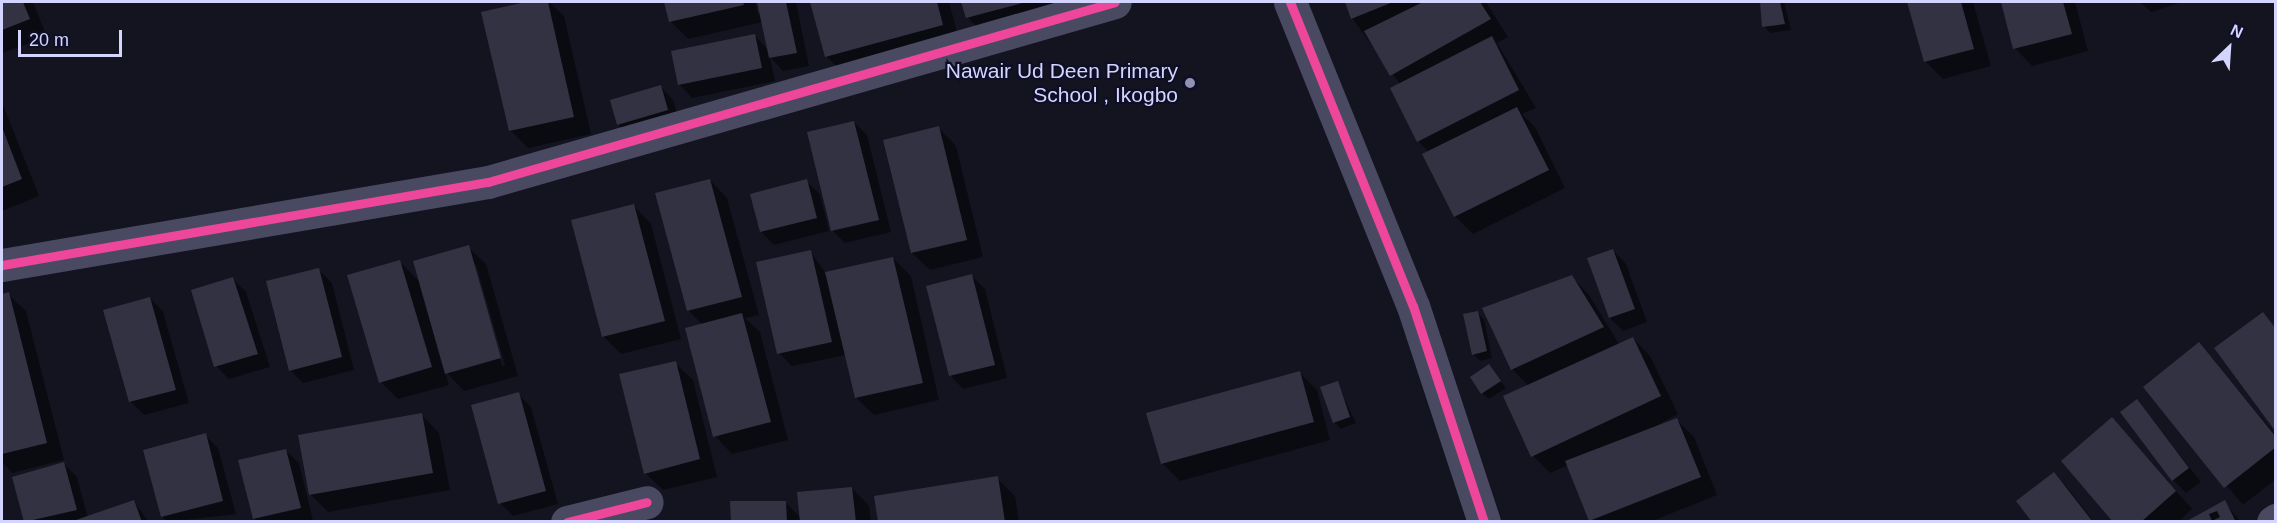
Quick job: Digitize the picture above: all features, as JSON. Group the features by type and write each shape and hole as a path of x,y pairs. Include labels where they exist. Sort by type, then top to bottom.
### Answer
{"street":[{"path":"2,264 488,182 1115,2"},
{"path":"1290,2 1413,306 1484,522"},
{"path":"567,522 647,502"}],"building":[{"path":"2,2 23,2 30,19 2,30"},
{"path":"526,2 548,2 574,117 509,131 481,12"},
{"path":"664,2 743,2 744,5 669,22"},
{"path":"757,2 786,2 797,53 769,58"},
{"path":"810,2 937,2 943,25 825,57"},
{"path":"961,2 1026,2 966,18"},
{"path":"1345,2 1393,2 1351,19"},
{"path":"1423,2 1480,2 1491,19 1390,76 1364,31"},
{"path":"1760,2 1780,2 1785,24 1762,27"},
{"path":"1907,2 1961,2 1974,49 1924,62"},
{"path":"2001,2 2063,2 2072,34 2013,49"},
{"path":"755,34 762,68 678,85 671,51"},
{"path":"1492,36 1519,90 1417,142 1390,88"},
{"path":"661,85 668,110 617,125 610,100"},
{"path":"1517,107 1549,170 1454,217 1422,154"},
{"path":"854,121 879,220 831,231 807,132"},
{"path":"939,126 967,240 911,253 883,140"},
{"path":"2,127 22,179 2,187"},
{"path":"710,179 742,297 687,311 655,193"},
{"path":"807,179 817,218 760,232 750,194"},
{"path":"634,204 665,321 602,337 571,220"},
{"path":"469,245 501,358 445,374 413,261"},
{"path":"1613,249 1635,309 1609,318 1587,258"},
{"path":"811,250 832,342 777,354 756,262"},
{"path":"893,257 923,383 855,398 825,272"},
{"path":"400,260 432,367 379,383 347,275"},
{"path":"319,268 342,357 289,371 266,281"},
{"path":"972,274 995,365 949,376 926,286"},
{"path":"1572,275 1604,327 1511,370 1482,308"},
{"path":"233,277 258,354 214,367 191,290"},
{"path":"9,292 47,443 2,454 2,294"},
{"path":"150,297 176,390 129,402 103,310"},
{"path":"1478,311 1487,351 1472,355 1463,314"},
{"path":"2263,312 2276,329 2276,432 2214,348"},
{"path":"742,313 771,422 713,437 685,328"},
{"path":"1633,337 1661,396 1531,457 1503,396"},
{"path":"2199,342 2276,437 2276,447 2224,488 2143,387"},
{"path":"676,361 700,459 644,474 619,374"},
{"path":"1489,364 1501,381 1481,394 1470,377"},
{"path":"1300,371 1314,422 1161,464 1146,413"},
{"path":"1338,381 1350,417 1333,423 1320,387"},
{"path":"519,392 546,491 498,504 471,405"},
{"path":"2137,399 2189,468 2172,481 2120,412"},
{"path":"422,413 433,473 309,495 298,435"},
{"path":"2112,417 2176,491 2141,522 2113,522 2061,461"},
{"path":"1677,418 1701,477 1589,521 1565,461"},
{"path":"206,433 223,501 161,517 143,450"},
{"path":"286,449 301,508 253,519 238,460"},
{"path":"64,462 77,510 24,522 12,477"},
{"path":"2054,472 2093,522 2032,522 2016,501"},
{"path":"998,476 1005,522 878,522 874,496"},
{"path":"852,487 856,522 800,522 797,492"},
{"path":"134,500 142,522 73,522 73,521"},
{"path":"2225,500 2235,520 2212,521 2185,522","holes":["2217,511 2220,517 2212,521 2209,514"]},
{"path":"730,501 786,501 787,522 731,522"}],"cycle path":[{"path":"2,265 488,182 1115,2"},
{"path":"1290,2 1413,306 1484,522"},
{"path":"567,522 647,502"}],"place":[{"name":"Nawair Ud Deen Primary School , Ikogbo","path":"1190,83"}]}
